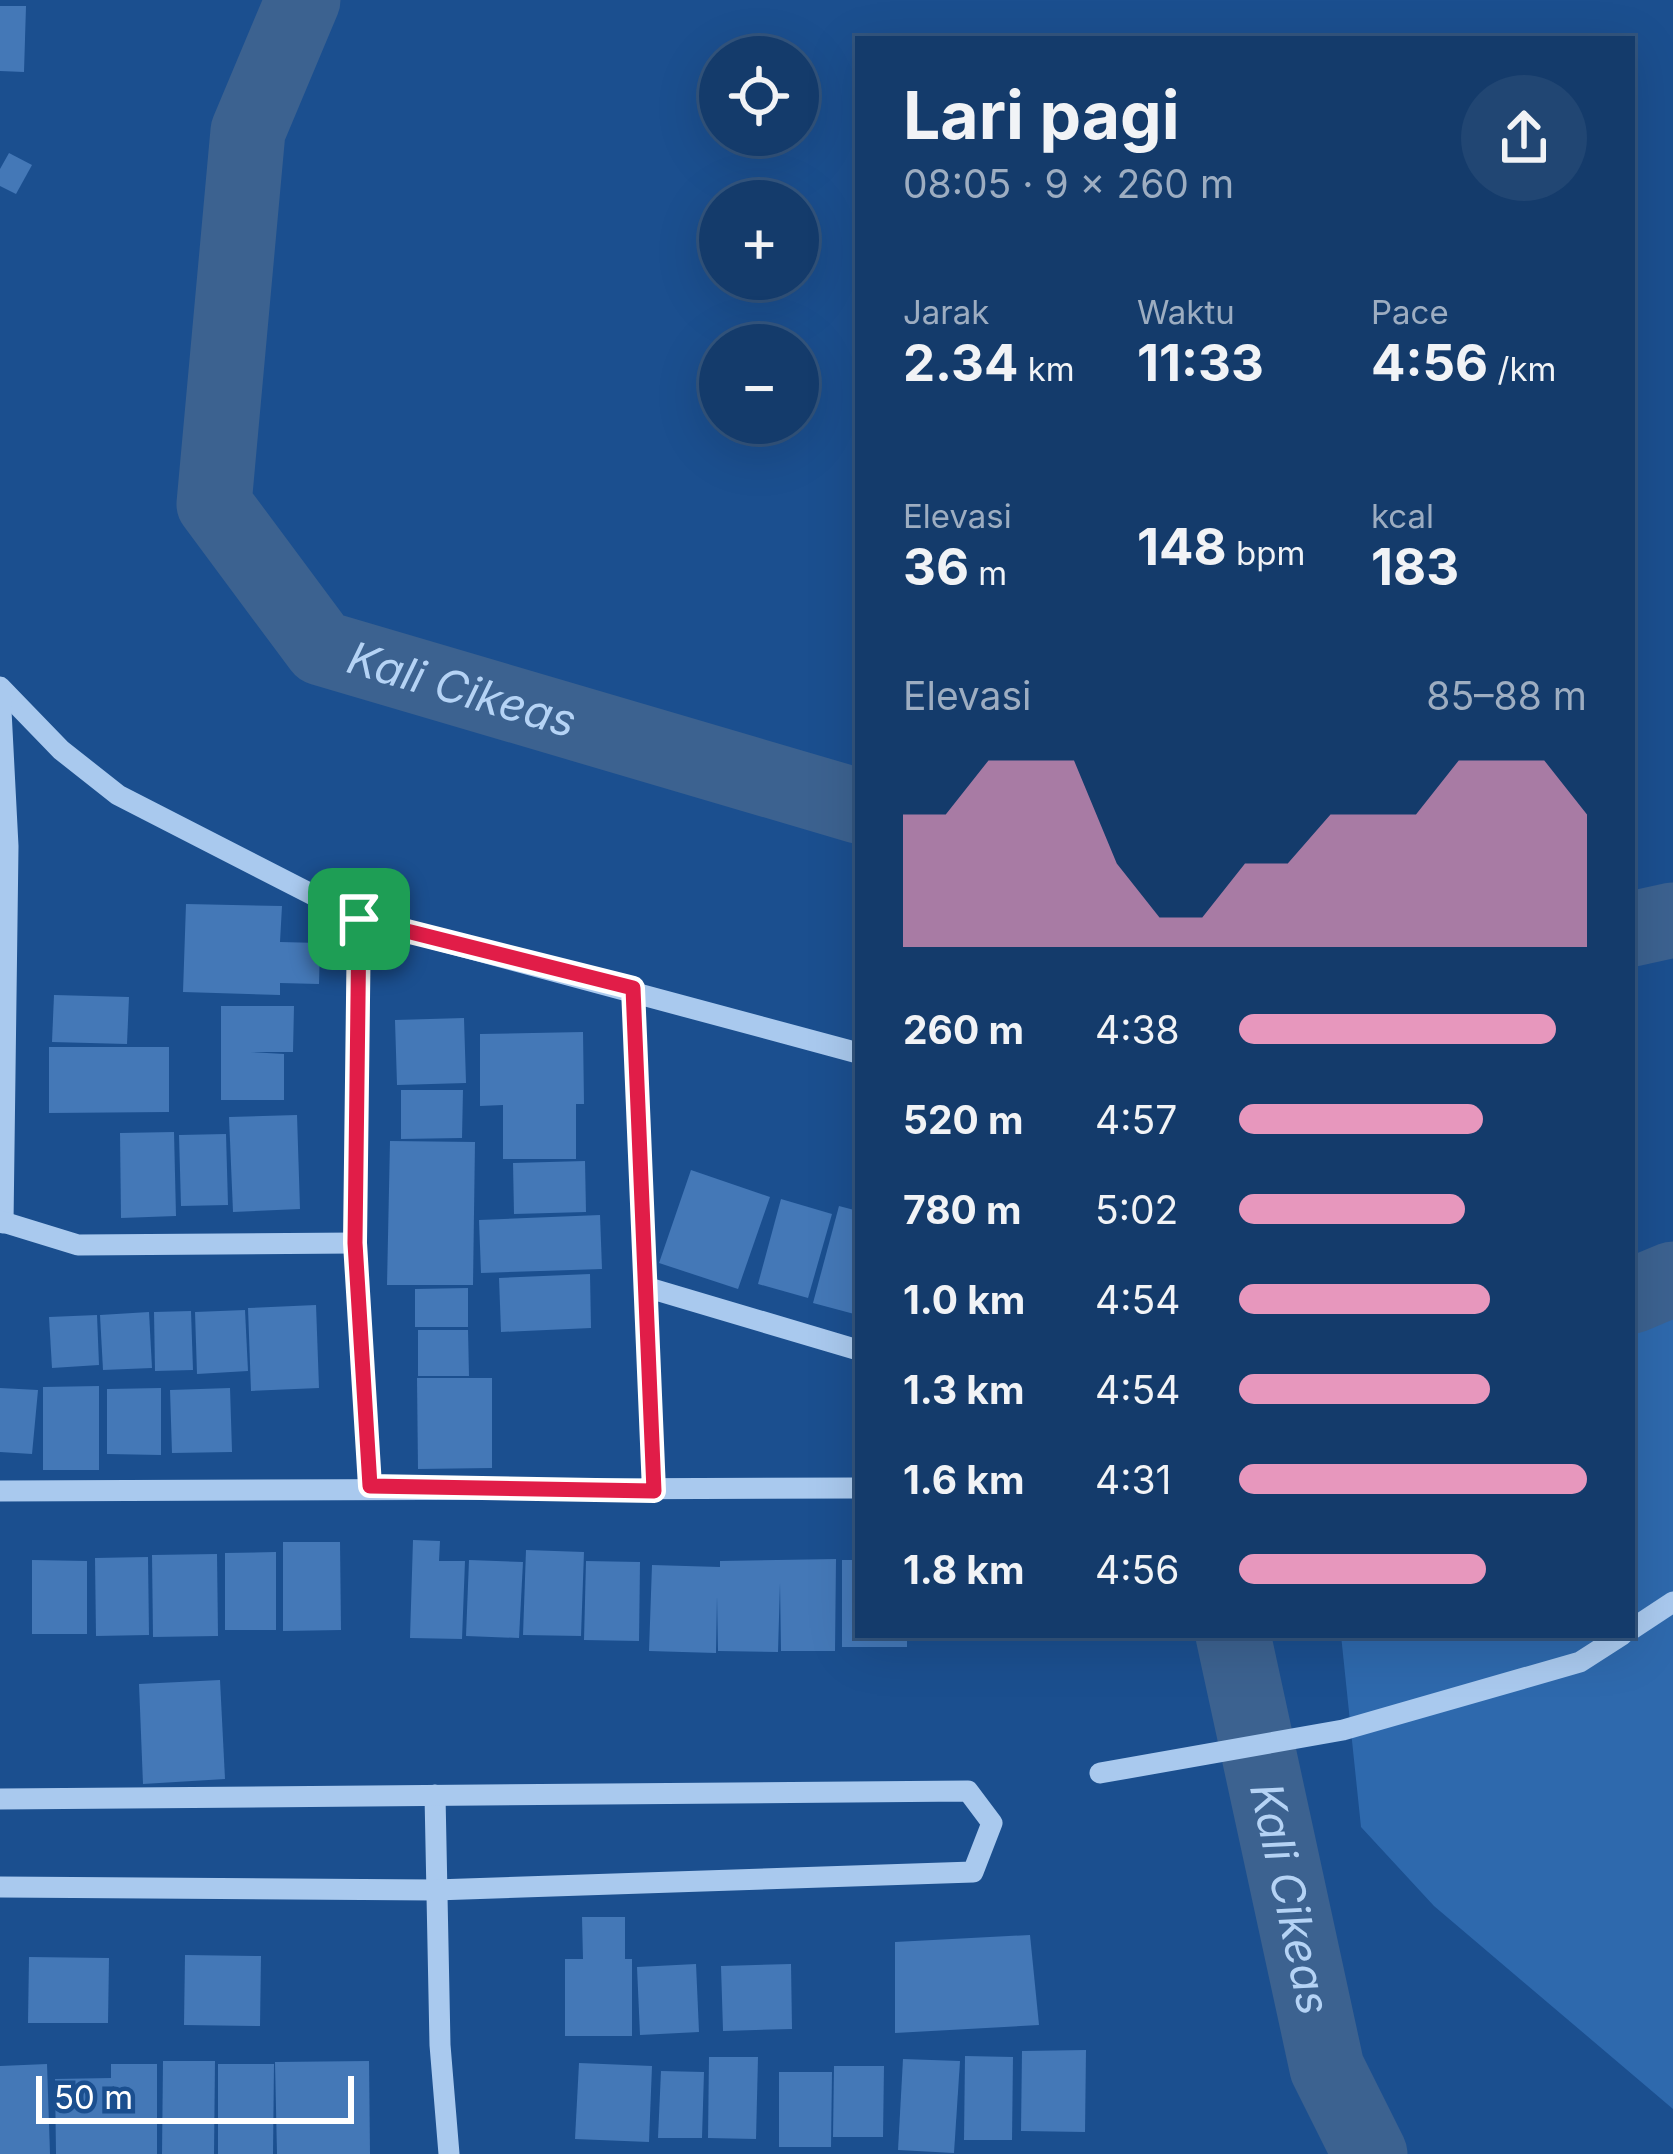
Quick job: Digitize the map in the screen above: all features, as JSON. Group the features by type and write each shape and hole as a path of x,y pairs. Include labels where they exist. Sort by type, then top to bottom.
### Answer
{"street":[{"path":"0,689 2,1222 78,1245 355,1243"},
{"path":"0,689 61,750 118,795 359,919 633,988 855,1052"},
{"path":"359,919 355,1243 370,1486"},
{"path":"633,988 654,1491"},
{"path":"649,1288 855,1349"},
{"path":"0,1491 370,1486 654,1491 855,1488"},
{"path":"1635,1627 1673,1602"},
{"path":"1100,1773 1343,1730 1580,1662 1617,1638"},
{"path":"0,1799 968,1790 992,1823 973,1872 435,1890 0,1887"},
{"path":"435,1795 435,1890 449,2154"}],"shaded area":[{"path":"1673,1309 1673,2109 1434,1906 1361,1827 1341,1638 1635,1638 1635,1325"}],"building":[{"path":"0,6 26,6 24,72 0,71"},
{"path":"9,153 32,165 16,194 0,186 0,169"},
{"path":"186,904 282,906 280,942 320,943 319,984 280,983 280,995 183,992"},
{"path":"54,995 129,997 127,1044 52,1042"},
{"path":"221,1006 294,1006 293,1052 250,1052 284,1054 284,1100 221,1100"},
{"path":"464,1018 466,1083 397,1085 395,1020"},
{"path":"583,1032 584,1104 576,1104 576,1159 503,1159 503,1105 480,1106 480,1034"},
{"path":"49,1047 169,1047 169,1112 49,1113"},
{"path":"401,1090 463,1090 462,1138 401,1139"},
{"path":"297,1115 300,1209 233,1212 229,1117"},
{"path":"174,1132 176,1216 121,1218 120,1133"},
{"path":"226,1134 228,1205 181,1206 179,1135"},
{"path":"390,1141 475,1142 473,1285 387,1285"},
{"path":"585,1161 586,1212 514,1214 513,1163"},
{"path":"691,1170 770,1197 738,1289 659,1263"},
{"path":"781,1199 832,1214 808,1298 758,1284"},
{"path":"839,1206 855,1210 855,1314 813,1303"},
{"path":"600,1215 602,1269 481,1273 479,1220"},
{"path":"590,1274 591,1328 501,1332 499,1278"},
{"path":"468,1288 468,1327 415,1327 415,1289"},
{"path":"316,1305 319,1388 251,1391 248,1308"},
{"path":"245,1310 248,1371 197,1374 195,1312"},
{"path":"191,1311 193,1370 155,1371 154,1312"},
{"path":"149,1312 152,1368 103,1370 100,1315"},
{"path":"97,1315 99,1365 52,1368 49,1317"},
{"path":"418,1330 468,1330 469,1376 418,1376"},
{"path":"417,1378 492,1378 492,1468 418,1469"},
{"path":"99,1386 99,1470 43,1470 43,1387"},
{"path":"0,1388 38,1390 32,1454 0,1452"},
{"path":"161,1388 161,1455 107,1454 107,1389"},
{"path":"230,1388 232,1452 172,1453 170,1390"},
{"path":"413,1540 440,1541 439,1561 465,1561 462,1639 410,1638"},
{"path":"283,1542 340,1542 341,1630 283,1631"},
{"path":"526,1550 584,1552 581,1636 523,1635"},
{"path":"276,1552 276,1630 225,1630 225,1553"},
{"path":"217,1554 218,1636 153,1637 152,1555"},
{"path":"148,1557 149,1635 96,1636 95,1558"},
{"path":"836,1559 835,1651 781,1651 780,1583 778,1652 718,1651 717,1596 716,1653 649,1651 652,1565 720,1567 720,1561"},
{"path":"32,1560 87,1561 87,1634 32,1634"},
{"path":"469,1560 523,1562 519,1638 466,1636"},
{"path":"842,1560 855,1560 855,1638 907,1638 907,1647 842,1647"},
{"path":"586,1561 640,1562 639,1641 584,1640"},
{"path":"913,1638 964,1638 964,1639"},
{"path":"220,1680 225,1779 143,1784 139,1684"},
{"path":"582,1917 625,1917 625,1959 632,1959 632,2036 565,2036 565,1959 583,1959"},
{"path":"1030,1935 1039,2025 895,2033 895,1942"},
{"path":"185,1955 261,1956 260,2026 184,2025"},
{"path":"29,1957 109,1958 108,2023 28,2023"},
{"path":"696,1964 699,2032 640,2035 637,1967"},
{"path":"791,1964 792,2029 723,2031 721,1966"},
{"path":"1086,2050 1085,2132 1021,2131 1022,2051"},
{"path":"965,2056 1013,2057 1012,2140 964,2140"},
{"path":"709,2057 758,2057 756,2139 708,2138"},
{"path":"903,2059 960,2061 954,2153 898,2150"},
{"path":"163,2061 215,2061 214,2154 162,2154"},
{"path":"369,2061 370,2154 277,2154 275,2062"},
{"path":"579,2063 652,2066 649,2142 575,2139"},
{"path":"47,2064 50,2154 0,2154 0,2066"},
{"path":"111,2064 157,2064 157,2154 56,2154 55,2079 111,2078"},
{"path":"218,2064 274,2064 273,2154 218,2154"},
{"path":"834,2066 884,2066 883,2137 833,2137"},
{"path":"661,2071 704,2072 702,2138 658,2138"},
{"path":"779,2072 832,2072 831,2147 779,2147"}],"waterway":[{"name":"Kali Cikeas","path":"303,0 248,131 214,504 321,648 855,805"},
{"name":"Kali Cikeas","path":"1635,928 1673,920"},
{"name":"Kali Cikeas","path":"1635,1295 1673,1279"},
{"name":"Kali Cikeas","path":"1234,1638 1327,2068 1370,2154"}],"route":[{"path":"359,919 633,988 654,1491 370,1486 355,1243 359,919"}]}
